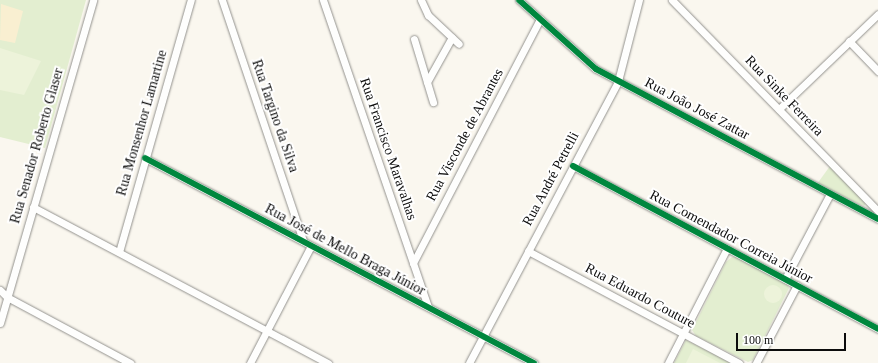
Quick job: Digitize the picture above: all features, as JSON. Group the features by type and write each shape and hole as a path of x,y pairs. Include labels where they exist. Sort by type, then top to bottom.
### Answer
{"street":[{"name":"Rua Senador Roberto Glaser","path":"0,323 93,0"},
{"name":"Rua Monsenhor Lamartine","path":"119,252 190,0"},
{"name":"Rua Targino da Silva","path":"222,0 303,241"},
{"name":"Rua Francisco Maravalhas","path":"323,0 428,307"},
{"path":"422,0 428,15 459,44"},
{"name":"Rua João José Zattar","path":"519,0 587,62 618,81 878,219"},
{"name":"Rua André Petrelli","path":"469,363 618,81 638,0"},
{"name":"Rua Sinke Ferreira","path":"672,0 878,211"},
{"path":"779,109 878,14"},
{"name":"Rua Visconde de Abrantes","path":"413,263 540,19"},
{"path":"427,82 452,37"},
{"path":"414,39 433,102"},
{"path":"850,41 878,71"},
{"name":"Rua José de Mello Braga Júnior","path":"145,158 534,363"},
{"name":"Rua Comendador Correia Júnior","path":"573,166 878,329"},
{"path":"784,279 830,194"},
{"path":"33,207 328,363"},
{"path":"250,363 311,246"},
{"path":"668,363 727,248"},
{"name":"Rua Eduardo Couture","path":"528,251 739,363"},
{"path":"756,363 797,285"},
{"path":"0,290 7,297 130,363"}],"green space":[{"path":"0,0 86,0 45,148 0,137"},
{"path":"0,48 41,61 24,95 0,90"},
{"path":"830,166 867,202 864,206 817,184"},
{"path":"732,257 736,257 787,284 789,288 753,360 748,362 696,336 692,330 726,262"},
{"path":"773,285 779,288 782,294 779,300 773,303 767,300 764,294 767,288"},
{"path":"686,340 732,363 674,363"},
{"path":"693,349 720,363 686,363"}],"sand":[{"path":"1,4 23,11 15,43 0,40"}],"cycle path":[{"path":"519,0 596,69 878,219"},
{"path":"145,158 534,363"},
{"path":"573,166 878,329"}]}
